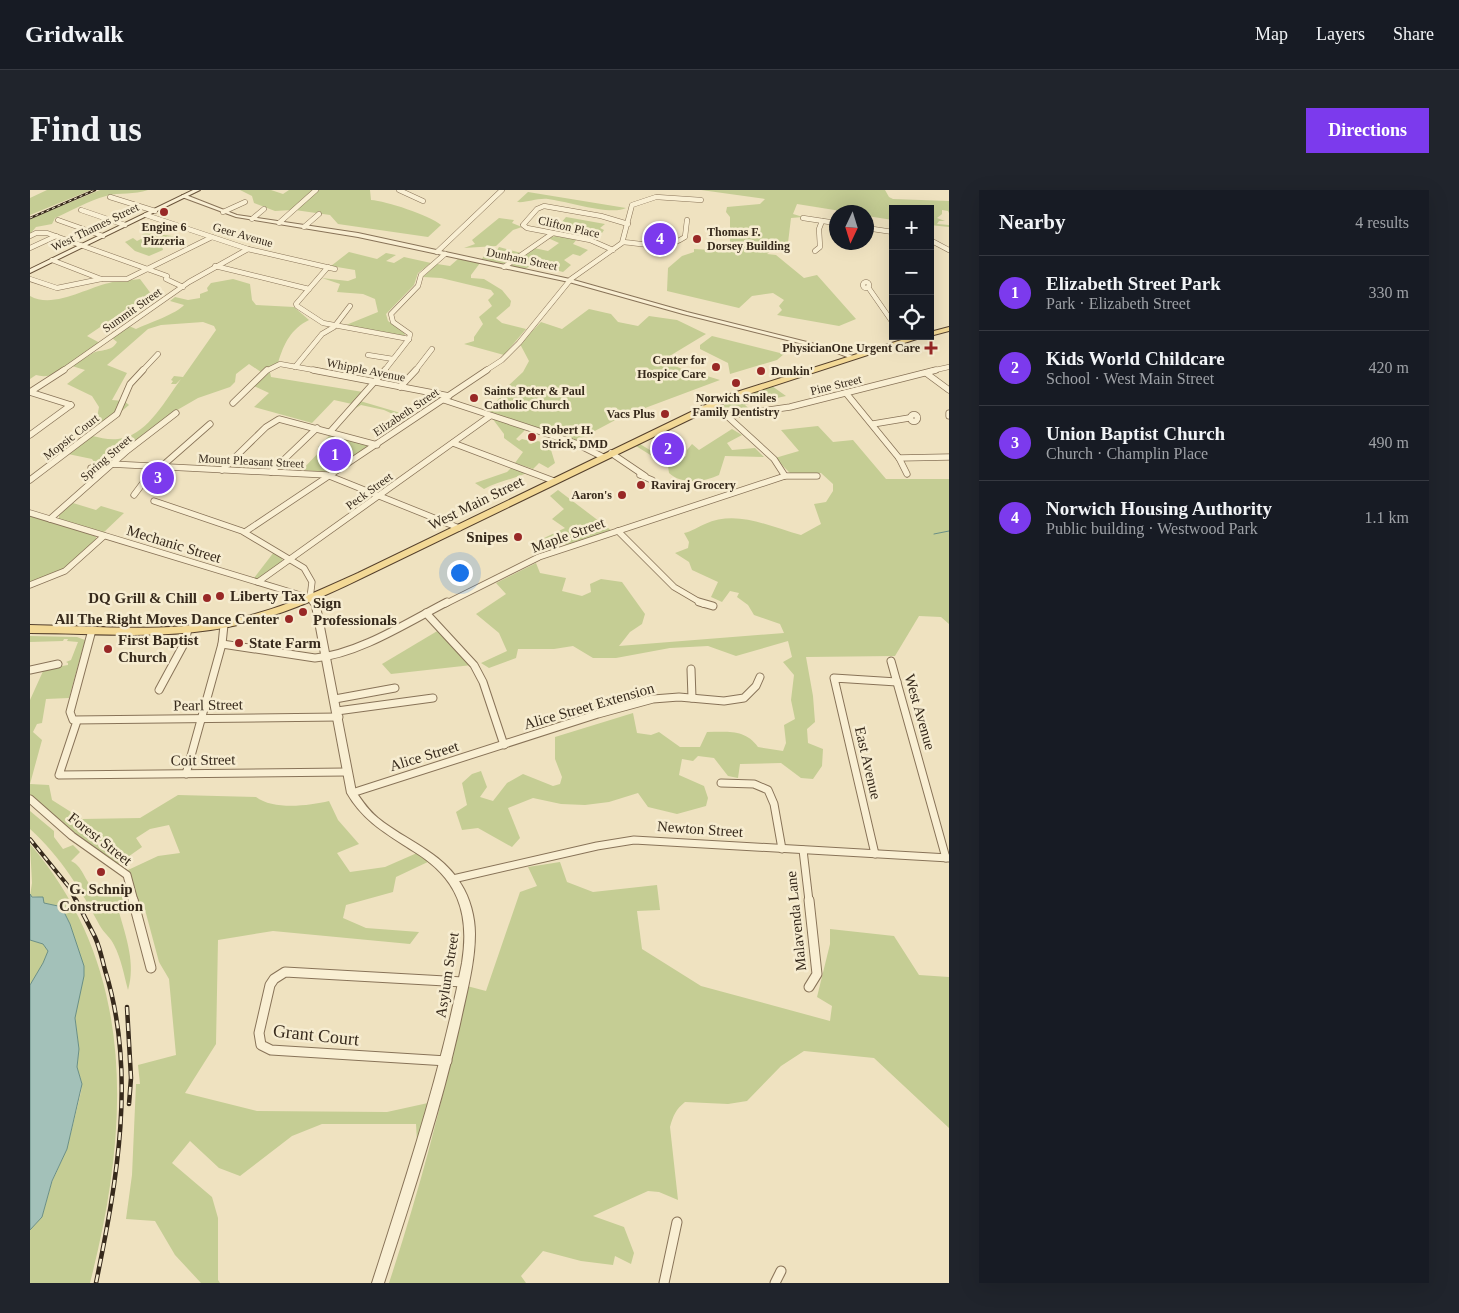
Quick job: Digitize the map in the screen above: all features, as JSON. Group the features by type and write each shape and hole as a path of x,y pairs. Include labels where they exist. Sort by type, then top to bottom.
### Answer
{"main road":[{"name":"West Thames Street","path":"30,271 198,190"},
{"path":"934,333 949,329"},
{"name":"West Main Street","path":"30,629 188,630 224,625 262,616 310,598 459,528 703,408 746,390 903,340"}],"street":[{"path":"279,223 316,190"},
{"path":"399,190 424,201"},
{"path":"437,252 502,190"},
{"name":"Dunham Street","path":"184,196 223,212 252,219 358,235 570,281 685,313 837,351 852,357"},
{"name":"Geer Avenue","path":"110,197 248,249 336,269"},
{"path":"687,220 685,237 676,242 660,244 623,242 631,206 643,200 656,197 700,200"},
{"path":"223,212 244,202"},
{"name":"Clifton Place","path":"612,250 592,241 523,226 538,208 546,206 601,216 628,224"},
{"path":"252,219 264,209"},
{"path":"81,210 125,225"},
{"path":"304,227 319,214"},
{"path":"803,218 829,222"},
{"path":"58,220 103,236"},
{"path":"815,251 820,247 819,229 822,221"},
{"path":"874,229 889,231"},
{"path":"30,236 44,232 84,245 151,269 167,276 166,278 173,284 183,287"},
{"path":"504,267 553,233"},
{"path":"30,248 56,236"},
{"path":"30,279 57,288 101,279 128,279 212,237"},
{"name":"Elizabeth Street","path":"245,532 444,400 511,353 570,281 623,242"},
{"path":"934,242 949,250"},
{"name":"Summit Street","path":"30,392 81,360 215,266 248,249"},
{"path":"330,432 375,382 408,339 410,334 391,320 391,314 418,286 421,275 445,254"},
{"path":"52,260 101,279"},
{"path":"215,266 309,289"},
{"path":"328,267 296,304 297,306 314,319 408,339"},
{"path":"868,287 889,317"},
{"path":"295,367 322,334 335,325 350,306"},
{"path":"400,387 418,368 432,349"},
{"name":"Mopsic Court","path":"30,480 116,415 129,386 158,354"},
{"path":"368,355 393,359"},
{"name":"Whipple Avenue","path":"233,403 262,375 278,364 449,396"},
{"name":"Pine Street","path":"727,416 790,407 949,367"},
{"path":"926,373 949,390"},
{"path":"30,392 70,404 30,434"},
{"path":"846,393 899,458 907,474"},
{"path":"444,400 577,443 626,464 652,480"},
{"path":"703,408 727,416 732,424 759,446 785,476"},
{"name":"Spring Street","path":"50,519 114,465 128,450 176,413"},
{"name":"Peck Street","path":"258,582 490,416"},
{"path":"872,424 910,418"},
{"path":"222,470 267,426 281,419 377,444"},
{"path":"134,494 158,467 210,424"},
{"path":"271,472 317,428"},
{"path":"453,443 545,476 554,481"},
{"path":"899,458 949,457"},
{"name":"Mount Pleasant Street","path":"91,468 114,465 330,476 459,528"},
{"name":"Maple Street","path":"222,644 295,656 326,657 353,649 539,557 785,476 817,476"},
{"path":"154,501 245,532 290,559 308,572 313,589 310,598"},
{"name":"Mechanic Street","path":"30,513 310,598"},
{"path":"618,531 674,589 700,602 713,606"},
{"path":"30,585 65,572 104,536"},
{"name":"Asylum Street","path":"310,598 316,606 338,714 346,772 352,793 360,807 372,820 389,832 425,851 453,879 465,903 470,932 463,982 447,1062 378,1283"},
{"path":"426,613 474,665 483,682 504,745"},
{"path":"186,774 222,644 224,625"},
{"path":"77,720 70,718 70,712 92,630"},
{"path":"159,690 185,642 188,630"},
{"name":"West Avenue","path":"891,661 947,858"},
{"path":"30,670 58,664"},
{"path":"691,669 692,698"},
{"name":"Alice Street Extension","path":"504,745 653,699 692,698 724,701 744,698 756,686 760,677"},
{"name":"East Avenue","path":"875,854 834,678 897,682"},
{"path":"335,699 395,688"},
{"name":"Pearl Street","path":"77,720 201,719 338,714 433,698"},
{"name":"Coit Street","path":"77,720 59,775 346,772"},
{"name":"Alice Street","path":"352,793 504,745"},
{"path":"721,783 762,785 769,789 773,797 782,849"},
{"name":"Forest Street","path":"30,799 72,836 127,875 151,968"},
{"name":"Newton Street","path":"453,879 597,846 634,840 947,858"},
{"name":"Malavenda Lane","path":"803,850 817,974 809,987"},
{"name":"Grant Court","path":"447,1062 271,1050 261,1045 259,1033 270,985 279,975 285,972 463,982"},
{"path":"664,1283 677,1222"},
{"path":"775,1283 782,1271"}],"green space":[{"path":"47,190 91,190 30,215 30,198"},
{"path":"100,190 148,190 99,198 55,218 52,224 36,227 30,234 30,219"},
{"path":"240,190 271,190 283,194 289,190 313,190 311,194 303,198 292,210 275,211 254,203 252,196"},
{"path":"319,190 370,190 371,200 407,209 441,225 428,237 338,224 330,215 295,210"},
{"path":"701,190 885,190 889,197 893,199 949,201 949,213 942,210 942,214 937,218 945,221 939,221 937,224 949,225 949,227 934,225 934,205 889,205 889,219 874,217 874,205 829,205 829,209 797,204 793,214 803,217 791,218 788,243 767,254 776,255 804,278 817,275 856,319 839,326 777,315 782,310 779,306 784,300 773,293 752,296 739,308 667,291 668,268 682,256 694,252 694,249 711,250 716,243 730,242 730,217 726,212 727,207 760,204 765,199"},
{"path":"528,192 626,208 619,210 599,209 548,199 517,202"},
{"path":"566,217 605,224 600,228 604,230 602,233 581,230 581,227 563,227 564,225 560,224"},
{"path":"499,218 514,220 512,223 522,227 513,230 496,246 464,248 475,244 472,240"},
{"path":"148,232 175,237 162,246 163,250 149,256 135,251 125,242 133,238 137,241 145,237 142,234"},
{"path":"555,236 577,239 573,244 588,250 580,256 573,254 564,260 571,265 563,272 533,264 525,269 511,266 534,248 548,251 559,243 548,238"},
{"path":"499,247 521,253 503,264 482,259 485,254 496,252"},
{"path":"349,252 377,259 386,253 396,255 386,261 394,263 404,257 431,263 418,273 414,285 386,314 388,321 404,332 405,336 346,325 378,312 375,299 363,294 337,292 340,284 322,278 348,281 356,278 355,270 331,266"},
{"path":"458,259 480,263 471,275 471,278 484,279 502,290 511,301 510,306 496,318 502,323 526,329 504,355 464,344 474,341 474,337 483,324 479,317 492,306 488,300 494,294 491,290 441,278 423,277 437,264 450,266"},
{"path":"140,279 152,295 146,296 87,336 100,343 61,371 53,375 36,375 30,379 30,296 39,299 59,299 112,282"},
{"path":"233,279 250,284 252,300 256,305 294,307 309,320 297,328 289,337 278,363 261,372 249,364 236,374 235,382 230,387 198,398 172,413 123,450 107,454 101,462 114,463 96,465 92,459 68,454 95,428 99,407 92,396 67,384 85,370 72,366 93,353 106,350 115,345 117,342 112,338 129,326 136,329 181,308 184,305 170,301 175,297 188,300 200,298 200,294 208,291 207,288 211,283","holes":["203,322 214,326 216,330 183,377 174,376 171,380 173,381 171,384 176,384 181,379 149,422 132,435 119,439 92,436 129,405 124,401 112,400 127,373 107,365 148,329 161,325"]},
{"path":"589,309 611,314 618,322 638,326 649,316 677,320 706,334 663,360 690,373 694,372 720,380 621,417 576,441 488,413 488,410 508,389 507,387 523,372 529,361 520,344 541,322 562,329"},
{"path":"712,336 784,354 777,360 730,374 728,363 700,349 700,345"},
{"path":"270,372 271,377 363,392 352,404 334,400 312,423 254,407 269,393 254,386"},
{"path":"772,386 786,396 745,405 752,411 727,413 715,408"},
{"path":"360,401 414,417 408,421 384,410 361,405 354,409"},
{"path":"492,418 525,430 516,439 519,441 522,439 530,441 528,443 531,444 538,441 548,444 555,438 567,442 551,450 555,463 548,468 539,463 533,469 515,463 523,452 504,438 504,434"},
{"path":"818,426 833,442 853,440 886,479 949,479 949,624 941,617 919,616 895,656 806,657 813,696 815,722 807,729 808,743 823,749 822,766 813,779 801,778 781,763 740,764 738,778 728,776 714,758 698,756 693,761 682,759 679,775 704,786 708,798 706,806 677,814 648,807 638,793 609,802 585,805 561,804 533,798 508,808 520,838 512,847 478,828 462,830 456,812 467,805 462,783 472,774 481,771 487,787 480,797 493,801 507,783 523,774 553,786 560,784 562,777 555,759 555,737 633,713 637,733 651,735 659,732 680,747 700,747 707,732 729,732 748,737 758,747 783,751 786,743 784,725 795,719 791,700 794,675 783,662 792,657 788,641 736,656 708,646 670,648 616,658 593,658 573,646 554,649 518,649 516,658 489,668 481,663 507,651 499,633 476,614 506,594 496,583 536,563 540,573 566,578 562,591 582,596 591,592 590,584 601,579 622,582 645,614 642,624 630,632 619,646 784,633 780,624 754,615 748,605 737,597 739,593 730,591 722,602 711,597 718,582 692,570 689,562 675,553 688,548 689,542 684,533 717,520 729,518 753,521 801,535 821,524 814,504 826,502 833,491 833,484 821,473 790,473 775,458 799,451 781,430"},
{"path":"732,429 742,435 727,443 732,450 755,448 764,457 725,456 719,475 700,481 687,481 674,477 669,473 668,466 636,446 640,444 671,463 686,456 687,450 692,444 699,450"},
{"path":"330,435 370,445 328,472 302,470 322,449 318,447"},
{"path":"512,467 529,472 484,489 475,483 507,472"},
{"path":"558,490 612,531 567,546 560,539 542,539 565,528 552,519 564,509 550,496"},
{"path":"73,503 96,510 101,506 124,513 103,533 59,519 59,515"},
{"path":"30,516 95,536 97,539 64,569 30,582"},
{"path":"274,552 282,558 282,561 260,578 254,578"},
{"path":"439,630 472,665 391,674 382,664"},
{"path":"30,636 77,637 85,640 69,698 46,699 42,723 37,724 33,732 42,740 30,784 30,700 44,669 68,665 66,662 71,660 78,642 64,639 63,641 30,642"},
{"path":"30,784 49,785 52,800 82,819 140,818 178,795 256,797 272,804 291,806 329,801 338,820 359,844 337,853 350,872 385,867 417,853 432,860 396,877 393,892 346,905 343,918 366,928 419,932 410,944 273,931 218,940 216,1044 185,1093 257,1111 387,1112 428,1103 417,1142 416,1124 322,1124 292,1136 240,1176 219,1168 190,1141 172,1163 212,1197 218,1218 218,1280 220,1283 201,1283 175,1255 155,1221 126,1219 132,1175 136,1084 140,1084 138,1065 176,1055 169,979 159,962 144,906 137,904 128,870 158,856 180,853 169,825 150,829 136,838 142,847 118,864 88,845 30,795"},
{"path":"30,811 54,831 54,837 63,849 73,845 80,852 71,861 76,864 92,888 102,893 118,890 130,905 119,912 131,960 128,990 113,942 102,929 78,887 61,863 30,829"},
{"path":"30,844 65,893 91,945 107,999 116,1054 117,1111 112,1168 103,1226 90,1283 30,1283 30,1230 42,1217 52,1182 67,1149 81,1092 82,1083 77,1067 79,1049 75,1017 84,967 70,924 64,912 58,906 44,903 39,897 30,896 32,883"},
{"path":"560,862 567,882 593,892 657,885 660,910 637,911 642,949 701,986 830,1021 832,1006 817,997 830,944 830,929 894,936 919,975 949,977 949,1128 874,1058 804,1051 781,1066 747,1101 728,1104 685,1102 679,1107 670,1127 678,1200 659,1192 648,1191 593,1216 624,1227 634,1253 631,1264 615,1256 613,1265 581,1261 543,1251 521,1276 526,1283 389,1283 412,1210 432,1136 467,986 486,991 520,892 537,886 528,867"},
{"path":"30,940 43,944 48,951 30,985"}],"water":[{"path":"30,894 32,897 43,897 44,903 58,906 64,912 84,966 84,976 75,1018 79,1049 77,1067 82,1084 67,1149 52,1181 42,1217 30,1230 30,985 48,951 43,944 30,940"}],"waterway":[{"path":"934,534 949,531"}],"railway":[{"path":"30,218 95,190"},
{"path":"30,839 69,887 76,901"},
{"path":"76,900 100,949 115,1009 120,1048 122,1087 117,1166 96,1283"},
{"path":"127,1007 131,1078 129,1104"}],"place":[{"name":"Engine 6 Pizzeria","path":"164,212"},
{"name":"Norwich Housing Authority","path":"660,239"},
{"name":"Thomas F. Dorsey Building","path":"697,239"},
{"name":"PhysicianOne Urgent Care","path":"931,348"},
{"name":"Center for Hospice Care","path":"716,367"},
{"name":"Dunkin'","path":"761,371"},
{"name":"Norwich Smiles Family Dentistry","path":"736,383"},
{"name":"Saints Peter & Paul Catholic Church","path":"474,398"},
{"name":"Vacs Plus","path":"665,414"},
{"name":"Robert H. Strick, DMD","path":"532,437"},
{"name":"Kids World Childcare","path":"668,449"},
{"name":"Elizabeth Street Park","path":"335,455"},
{"name":"Union Baptist Church","path":"158,478"},
{"name":"Raviraj Grocery","path":"641,485"},
{"name":"Aaron's","path":"622,495"},
{"name":"Snipes","path":"518,537"},
{"name":"Liberty Tax","path":"220,596"},
{"name":"DQ Grill & Chill","path":"207,598"},
{"name":"Sign Professionals","path":"303,612"},
{"name":"All The Right Moves Dance Center","path":"289,619"},
{"name":"State Farm","path":"239,643"},
{"name":"First Baptist Church","path":"108,649"},
{"name":"G. Schnip Construction","path":"101,872"}]}
